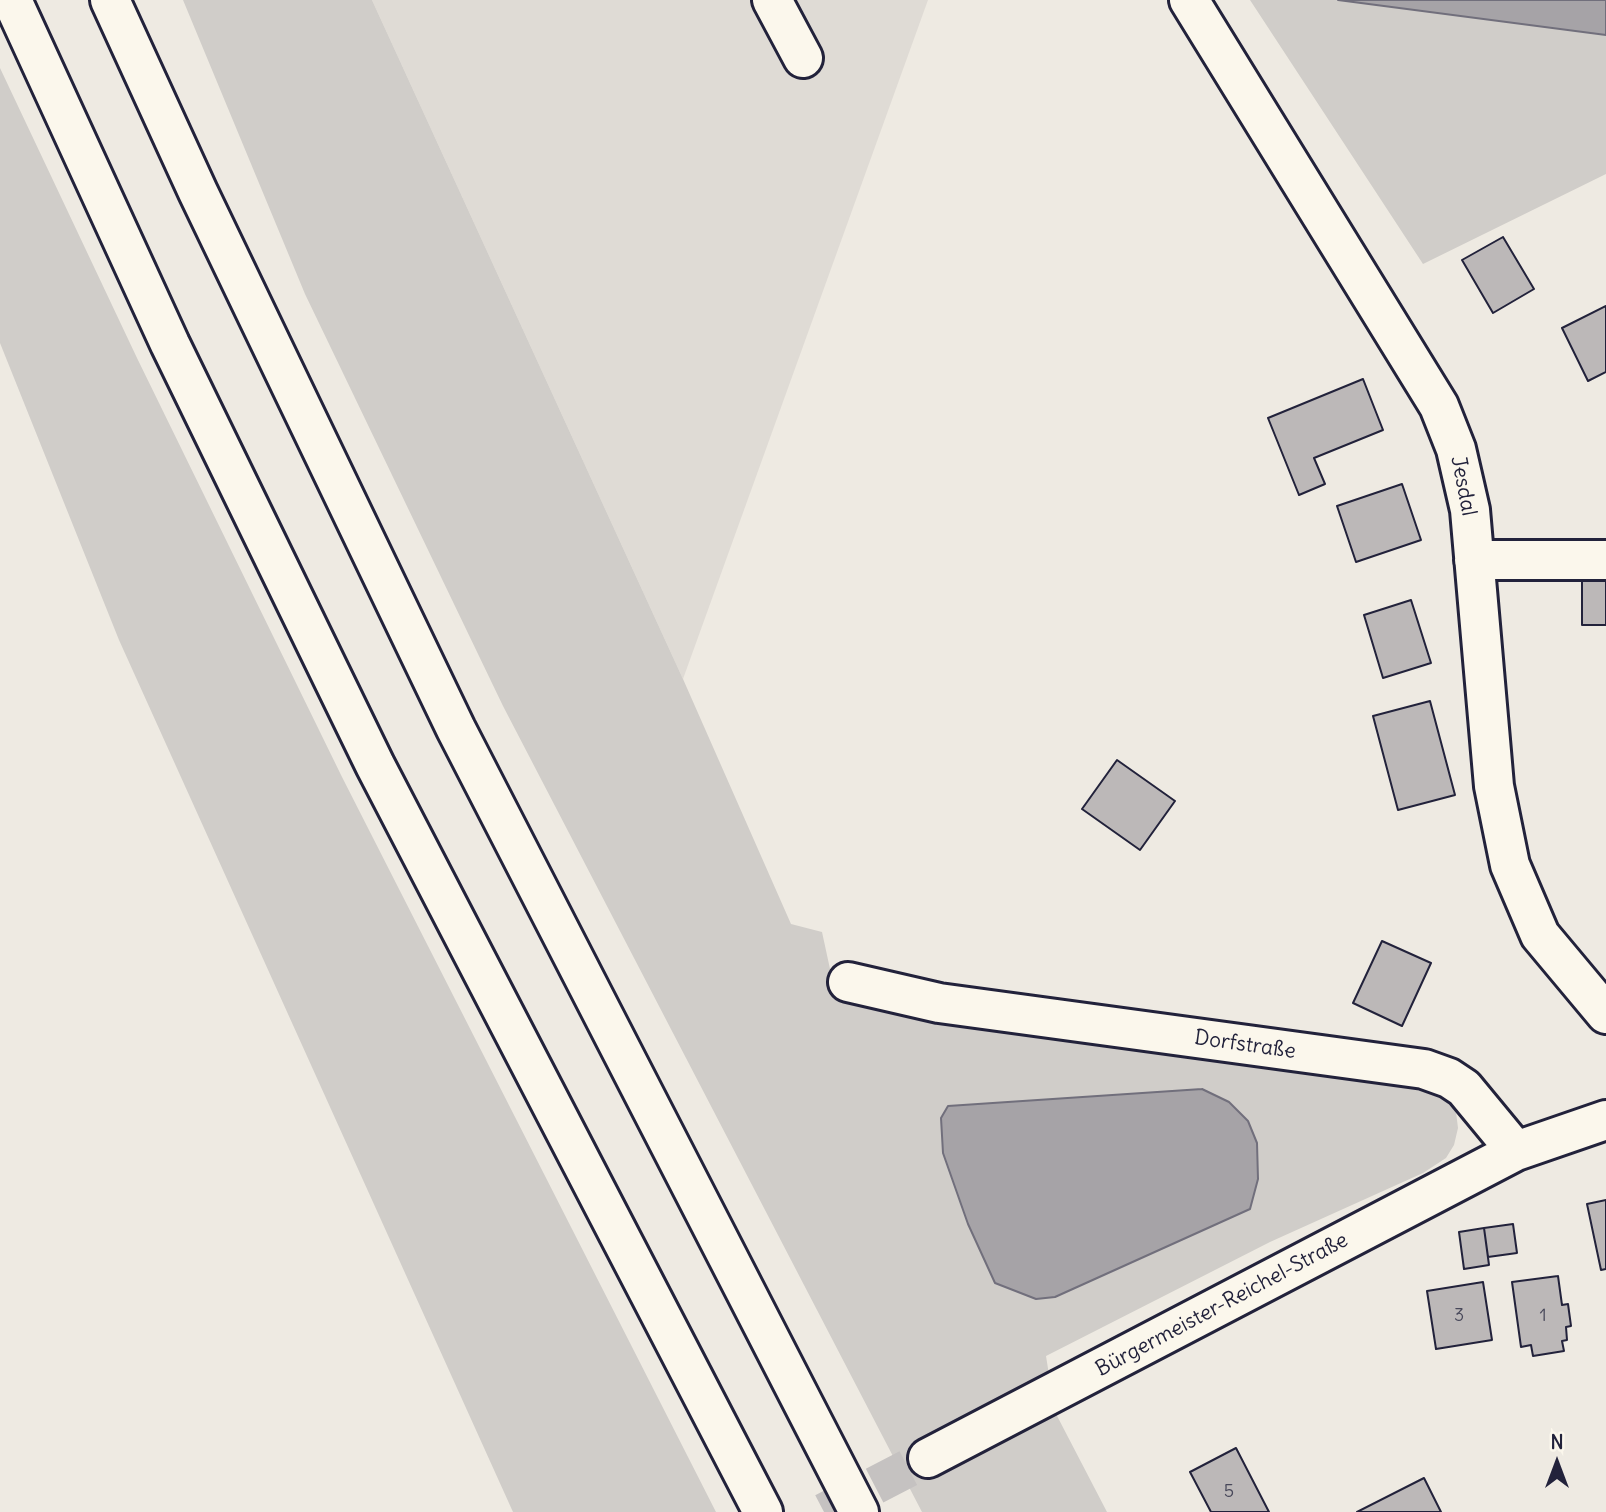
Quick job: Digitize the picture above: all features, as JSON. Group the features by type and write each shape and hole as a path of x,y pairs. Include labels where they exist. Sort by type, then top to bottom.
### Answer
{"main road":[{"path":"12,0 170,344 375,765 763,1512"},
{"path":"110,0 456,729 859,1512"},
{"path":"131,0 169,127"},
{"path":"772,0 803,58"},
{"name":"Jesdal","path":"1189,0 1439,406 1457,449 1470,510 1494,786 1510,865 1540,935 1606,1014"},
{"path":"1474,560 1606,560"},
{"name":"Dorfstraße","path":"848,982 939,1003 1424,1069 1449,1078 1464,1088 1516,1151"},
{"path":"1516,1151 1606,1120"},
{"name":"Bürgermeister-Reichel-Straße","path":"928,1458 1516,1151"}],"shaded area":[{"path":"183,0 372,0 683,679 791,924 822,932 835,992 1416,1079 1449,1095 1456,1112 1458,1128 1454,1145 1446,1158 1423,1173 1270,1242 1046,1356 1055,1412 1107,1512 922,1512 503,706 305,294","holes":["1202,1089 1230,1102 1248,1121 1250,1208 1055,1297 1036,1299 949,1106"]},
{"path":"372,0 928,0 683,679"},
{"path":"1250,0 1338,0 1606,35 1606,174 1423,264"},
{"path":"1338,0 1606,0 1606,35"},
{"path":"0,68 137,358 342,777 716,1512 513,1512 119,640 0,343"},
{"path":"1202,1089 1229,1102 1248,1121 1257,1143 1258,1179 1250,1209 1055,1297 1036,1299 995,1283 968,1224 943,1153 941,1118 948,1106"}],"building":[{"path":"1503,237 1534,289 1493,313 1462,260"},
{"path":"1606,306 1606,372 1588,381 1562,328"},
{"path":"1363,379 1383,430 1314,458 1325,484 1299,495 1268,418"},
{"path":"1402,484 1421,540 1356,562 1337,506"},
{"path":"1582,570 1606,570 1606,625 1582,625"},
{"path":"1411,600 1431,663 1383,678 1364,615"},
{"path":"1430,701 1455,795 1398,810 1373,716"},
{"path":"1117,760 1175,801 1140,850 1082,809"},
{"path":"1382,941 1431,963 1402,1026 1353,1003"},
{"path":"1606,1200 1606,1269 1601,1270 1587,1204"},
{"path":"1513,1224 1517,1253 1488,1257 1484,1228"},
{"path":"1484,1228 1489,1265 1464,1269 1459,1232"},
{"path":"1558,1276 1562,1305 1568,1304 1571,1326 1566,1327 1567,1340 1562,1341 1564,1351 1533,1356 1531,1345 1521,1347 1512,1282"},
{"path":"1483,1282 1492,1340 1436,1349 1427,1291"},
{"path":"1236,1448 1269,1512 1211,1512 1190,1472"},
{"path":"1424,1478 1441,1512 1357,1512"}],"tunnel":[{"path":"824,1512 928,1458"}]}
